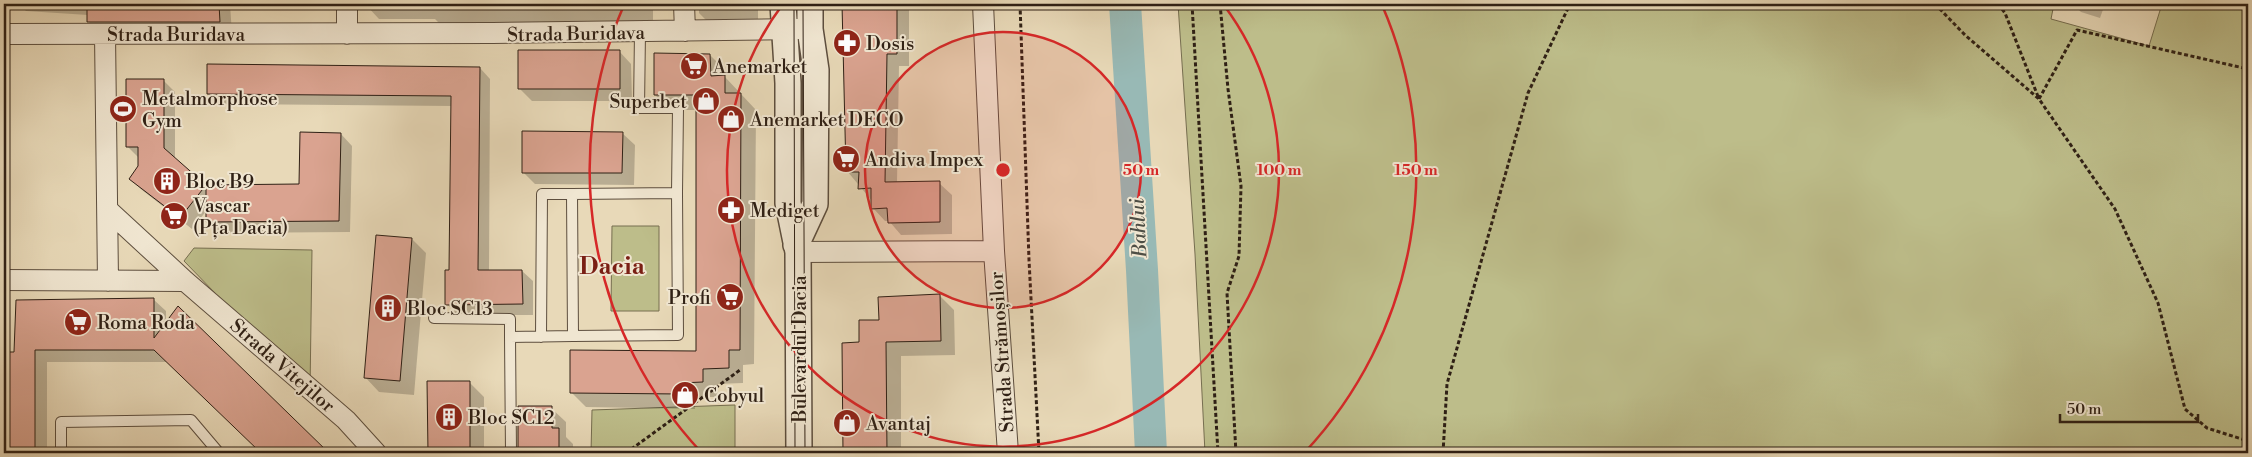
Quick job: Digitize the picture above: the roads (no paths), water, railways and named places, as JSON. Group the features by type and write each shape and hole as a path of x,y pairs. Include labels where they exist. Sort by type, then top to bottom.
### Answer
{"street":[{"path":"347,4 347,34"},
{"path":"684,4 685,31"},
{"name":"Bulevardul Dacia","path":"783,4 783,29 788,83 788,203 797,248 799,453"},
{"name":"Bulevardul Dacia","path":"797,248 815,204 816,70 810,29 810,4"},
{"name":"Strada Strămoșilor","path":"982,4 994,251 1008,453"},
{"name":"Strada Buridava","path":"4,34 347,34 810,29"},
{"path":"105,34 108,281"},
{"name":"Strada Vitejilor","path":"108,210 185,281 346,420 376,453"},
{"name":"Strada Strămoșilor","path":"797,248 994,251"},
{"path":"4,280 185,281"}],"lane":[{"path":"510,337 678,335 678,108 639,108 640,32"},
{"path":"542,337 542,194 678,193"},
{"path":"572,194 573,336"},
{"path":"434,318 510,319 511,453"},
{"path":"61,453 61,422 191,420 219,453"}],"waterway":[{"name":"Bahlui","path":"1125,4 1142,270 1151,453"}],"tram line":[{"path":"794,4 795,453"},
{"path":"803,4 805,453"}],"place":[{"name":"Dosis","path":"847,43"},
{"name":"Anemarket","path":"694,66"},
{"name":"Superbet","path":"706,101"},
{"name":"Metalmorphose Gym","path":"123,109"},
{"name":"Anemarket DECO","path":"731,119"},
{"name":"Andiva Impex","path":"846,159"},
{"name":"Bloc B9","path":"167,181"},
{"name":"Mediget","path":"731,210"},
{"name":"Vascar (Pța Dacia)","path":"174,216"},
{"name":"Profi","path":"730,297"},
{"name":"Bloc SC13","path":"388,308"},
{"name":"Roma Roda","path":"78,322"},
{"name":"Cobyul","path":"685,395"},
{"name":"Bloc SC12","path":"449,417"},
{"name":"Avantaj","path":"847,423"}],"district":[{"name":"Dacia","path":"612,266"}]}
